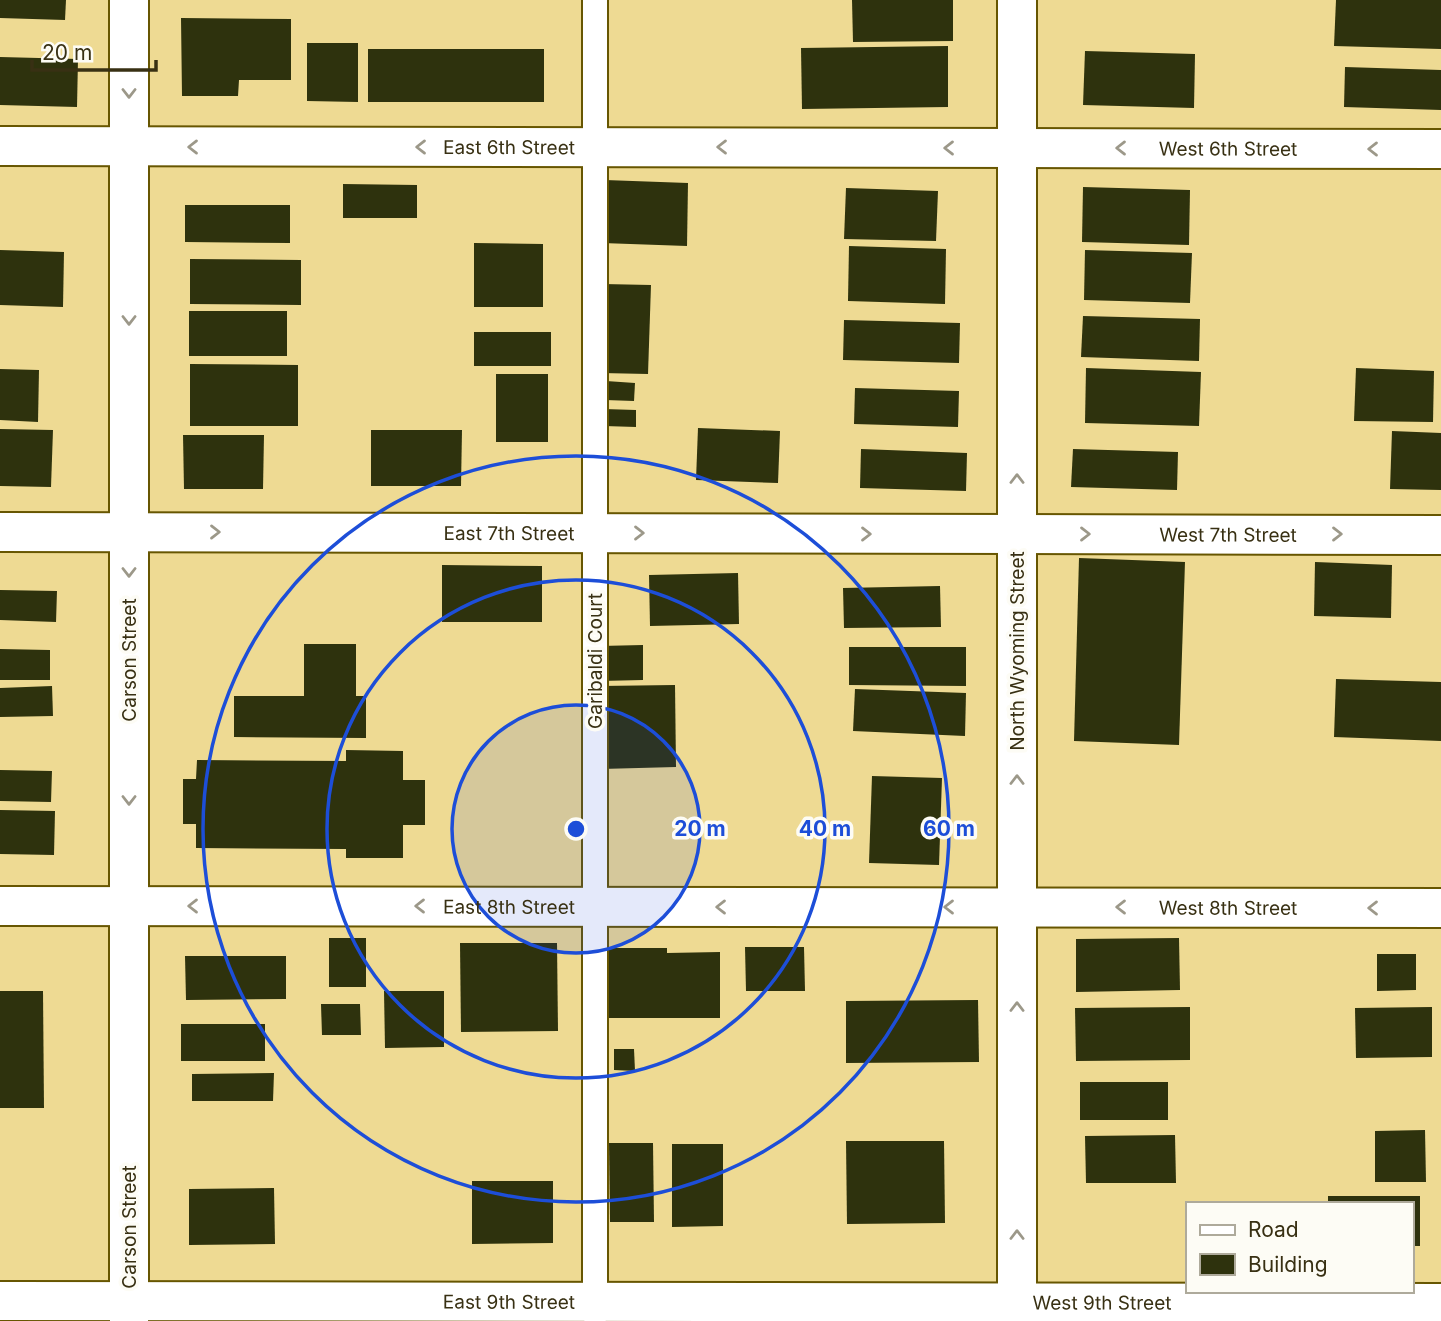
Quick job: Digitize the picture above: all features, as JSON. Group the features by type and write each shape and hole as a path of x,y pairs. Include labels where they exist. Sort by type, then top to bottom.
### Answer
{"street":[{"name":"Carson Street","path":"129,0 129,1311"},
{"name":"North Wyoming Street","path":"1017,0 1017,1303"},
{"name":"East 6th Street","path":"0,146 1017,148"},
{"name":"West 6th Street","path":"1017,148 1441,149"},
{"name":"East 7th Street","path":"0,532 1017,534"},
{"name":"West 7th Street","path":"1017,534 1441,535"},
{"name":"East 8th Street","path":"0,906 1017,907"},
{"name":"West 8th Street","path":"1017,907 1441,908"},
{"name":"East 9th Street","path":"0,1301 129,1311 595,1312 1017,1303"},
{"name":"West 9th Street","path":"1017,1303 1441,1303"}],"lane":[{"name":"Garibaldi Court","path":"595,0 595,1312"}],"building":[{"path":"0,0 66,0 65,20 0,18"},
{"path":"852,0 953,0 953,41 853,42"},
{"path":"1336,0 1441,0 1441,49 1334,46"},
{"path":"181,18 291,19 291,80 239,80 238,96 182,96"},
{"path":"307,43 358,43 358,102 307,101"},
{"path":"948,46 948,107 802,109 801,48"},
{"path":"368,49 544,49 544,102 368,102"},
{"path":"1085,51 1195,54 1194,108 1083,105"},
{"path":"0,57 78,59 77,107 0,105"},
{"path":"1345,67 1441,70 1441,110 1344,107"},
{"path":"605,180 688,183 687,246 602,243"},
{"path":"343,184 417,185 417,218 343,218"},
{"path":"1083,187 1190,190 1189,245 1082,242"},
{"path":"846,188 938,191 936,241 844,239"},
{"path":"185,205 290,205 290,243 185,242"},
{"path":"474,243 543,244 543,307 474,307"},
{"path":"849,246 946,249 945,304 848,301"},
{"path":"0,250 64,252 63,307 0,305"},
{"path":"1085,250 1192,253 1190,303 1084,300"},
{"path":"190,259 301,260 301,305 190,304"},
{"path":"603,284 651,285 648,374 601,373"},
{"path":"189,311 287,311 287,356 189,356"},
{"path":"1083,316 1200,319 1199,361 1081,357"},
{"path":"844,320 960,323 959,363 843,360"},
{"path":"474,332 551,332 551,366 474,366"},
{"path":"190,364 298,365 298,426 190,426"},
{"path":"1086,368 1201,372 1199,426 1085,423"},
{"path":"1356,368 1434,371 1433,422 1354,421"},
{"path":"0,369 39,370 38,422 0,420"},
{"path":"496,374 548,374 548,442 496,442"},
{"path":"606,381 635,383 634,401 605,400"},
{"path":"855,388 959,391 958,427 854,424"},
{"path":"604,409 636,410 636,427 604,426"},
{"path":"698,428 780,431 778,483 696,480"},
{"path":"0,429 53,430 51,487 0,486"},
{"path":"371,430 462,430 461,486 371,486"},
{"path":"1392,431 1441,433 1441,490 1390,489"},
{"path":"183,435 264,435 263,489 184,489"},
{"path":"861,449 967,453 966,491 860,488"},
{"path":"1073,449 1178,452 1177,490 1071,487"},
{"path":"1079,558 1185,562 1179,745 1074,741"},
{"path":"1315,562 1392,565 1391,618 1314,616"},
{"path":"442,565 542,566 542,622 442,622"},
{"path":"738,573 739,624 650,626 649,575"},
{"path":"940,586 941,627 844,628 843,588"},
{"path":"0,590 57,591 56,622 0,620"},
{"path":"304,644 356,644 356,696 366,696 366,738 234,737 234,696 304,696"},
{"path":"643,645 643,680 601,681 600,646"},
{"path":"849,647 966,647 966,686 849,685"},
{"path":"0,649 50,650 50,680 0,680"},
{"path":"1336,679 1441,682 1441,741 1334,737"},
{"path":"675,685 676,767 601,769 600,686"},
{"path":"52,686 53,716 0,717 0,688"},
{"path":"855,689 966,693 965,736 853,731"},
{"path":"346,750 403,751 403,780 425,780 425,825 403,825 403,858 346,858 346,849 196,848 196,824 183,824 183,779 196,779 197,760 346,761"},
{"path":"0,770 52,771 51,802 0,801"},
{"path":"872,776 942,778 939,865 869,863"},
{"path":"0,810 55,811 54,855 0,854"},
{"path":"329,938 366,938 366,987 329,987"},
{"path":"1179,938 1180,990 1076,992 1076,939"},
{"path":"460,943 557,943 558,1031 461,1032"},
{"path":"745,947 804,947 805,991 746,991"},
{"path":"609,948 667,948 667,953 720,952 720,1018 609,1018"},
{"path":"1377,954 1416,954 1416,990 1377,991"},
{"path":"185,956 286,956 286,999 186,1000"},
{"path":"0,991 43,991 44,1108 0,1108"},
{"path":"384,991 444,991 444,1047 385,1048"},
{"path":"978,1000 979,1062 846,1063 846,1001"},
{"path":"321,1004 360,1004 361,1035 322,1035"},
{"path":"1190,1007 1190,1060 1076,1061 1075,1008"},
{"path":"1432,1007 1432,1057 1356,1058 1355,1008"},
{"path":"181,1024 265,1024 265,1061 181,1061"},
{"path":"614,1049 634,1049 635,1071 614,1070"},
{"path":"274,1073 273,1101 192,1101 192,1074"},
{"path":"1080,1082 1168,1082 1168,1120 1080,1120"},
{"path":"1425,1130 1426,1182 1375,1182 1375,1131"},
{"path":"1175,1135 1176,1183 1086,1183 1085,1136"},
{"path":"846,1141 944,1141 945,1223 847,1224"},
{"path":"609,1143 653,1143 654,1222 610,1222"},
{"path":"672,1144 723,1144 723,1226 672,1227"},
{"path":"472,1181 553,1181 553,1243 472,1244"},
{"path":"274,1188 275,1244 189,1245 189,1189"},
{"path":"1328,1196 1420,1196 1420,1246 1413,1246 1413,1202 1328,1202"}]}
